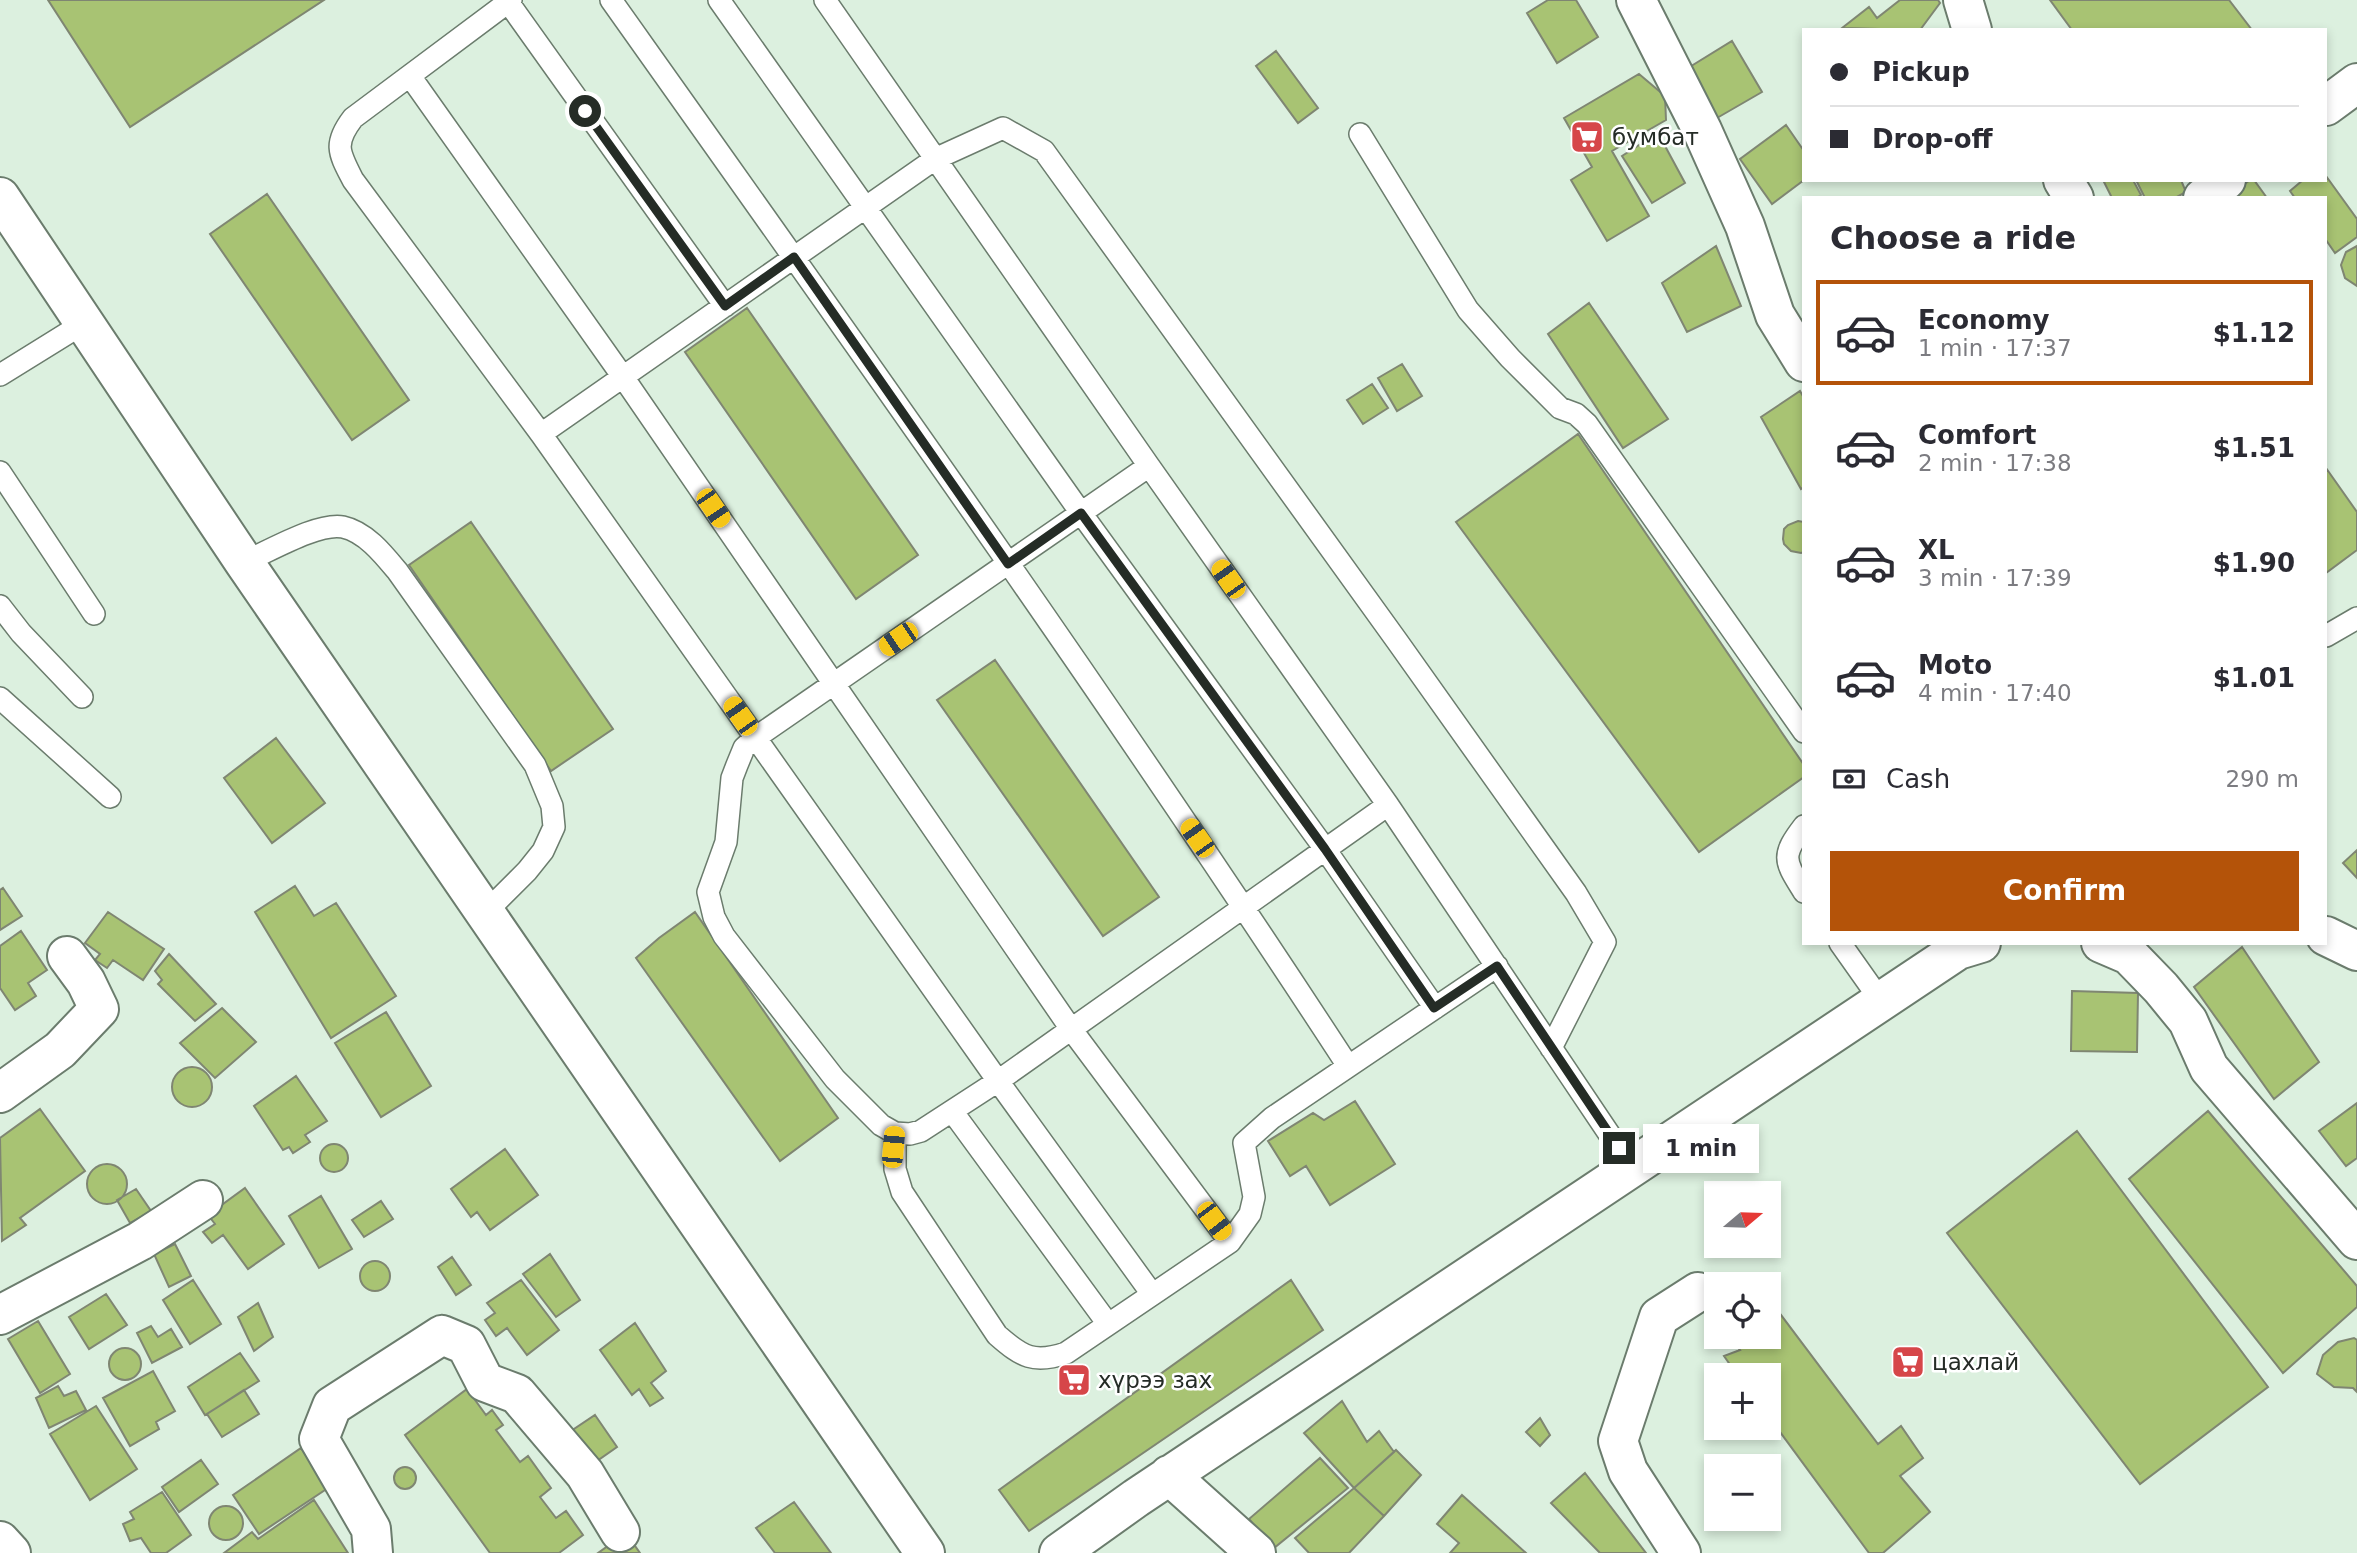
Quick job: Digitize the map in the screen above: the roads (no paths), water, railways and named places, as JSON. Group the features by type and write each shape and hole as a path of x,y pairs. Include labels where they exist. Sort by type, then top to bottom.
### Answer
{"street":[{"path":"1636,0 1702,130 1745,226 1775,315 1802,359"},
{"path":"1963,0 1971,28"},
{"path":"2327,105 2357,83"},
{"path":"2206,196 2223,182"},
{"path":"0,197 244,562 925,1553"},
{"path":"2327,936 2357,951"},
{"path":"1059,1553 1170,1475 1958,950 1975,945"},
{"path":"2105,945 2129,956 2161,988 2188,1021 2209,1068 2357,1240"},
{"path":"0,1093 60,1050 99,1009 86,982 67,956"},
{"path":"0,1315 140,1241 203,1200"},
{"path":"1681,1553 1628,1471 1618,1441 1659,1317 1698,1292"},
{"path":"373,1553 371,1529 319,1439 332,1406 442,1335 466,1345 485,1382 517,1394 586,1474 620,1532"},
{"path":"1170,1475 1256,1553"},
{"path":"0,1541 11,1553"}],"lane":[{"path":"611,0 1008,564 1244,907 1348,1066"},
{"path":"719,0 1081,513 1325,849 1434,1008"},
{"path":"825,0 1388,805 1632,1168"},
{"path":"725,306 510,1 353,118 341,133 339,152 353,180 541,434 998,1081 1152,1294"},
{"path":"410,76 623,377 1071,1029 1230,1242"},
{"path":"541,434 935,159 1003,128 1044,150 1576,893 1605,942 1551,1048"},
{"path":"1360,134 1468,310 1510,358 1560,408 1576,414 1587,424 1802,729"},
{"path":"0,375 84,323"},
{"path":"1149,466 832,684 744,748 733,778 726,842 708,892 714,917 724,936 835,1079 881,1125 895,1133 911,1133 921,1131 998,1081 1388,805"},
{"path":"0,472 94,614"},
{"path":"244,562 318,529 342,527 361,536 378,549 398,572 535,765 552,806 554,827 543,851 527,871 485,913"},
{"path":"0,606 21,633 82,697"},
{"path":"2327,635 2357,618"},
{"path":"0,698 110,797"},
{"path":"1802,829 1787,852 1788,867 1802,889"},
{"path":"1841,945 1881,1002"},
{"path":"895,1133 895,1170 902,1192 997,1335 1014,1351 1046,1360 1066,1353 1230,1242 1250,1214 1254,1197 1244,1143 1290,1105 1497,966"},
{"path":"952,1111 1108,1324"}],"place":[{"name":"бумбат","path":"1587,137"},
{"name":"цахлай","path":"1908,1362"},
{"name":"хүрээ зах","path":"1074,1380"}]}
